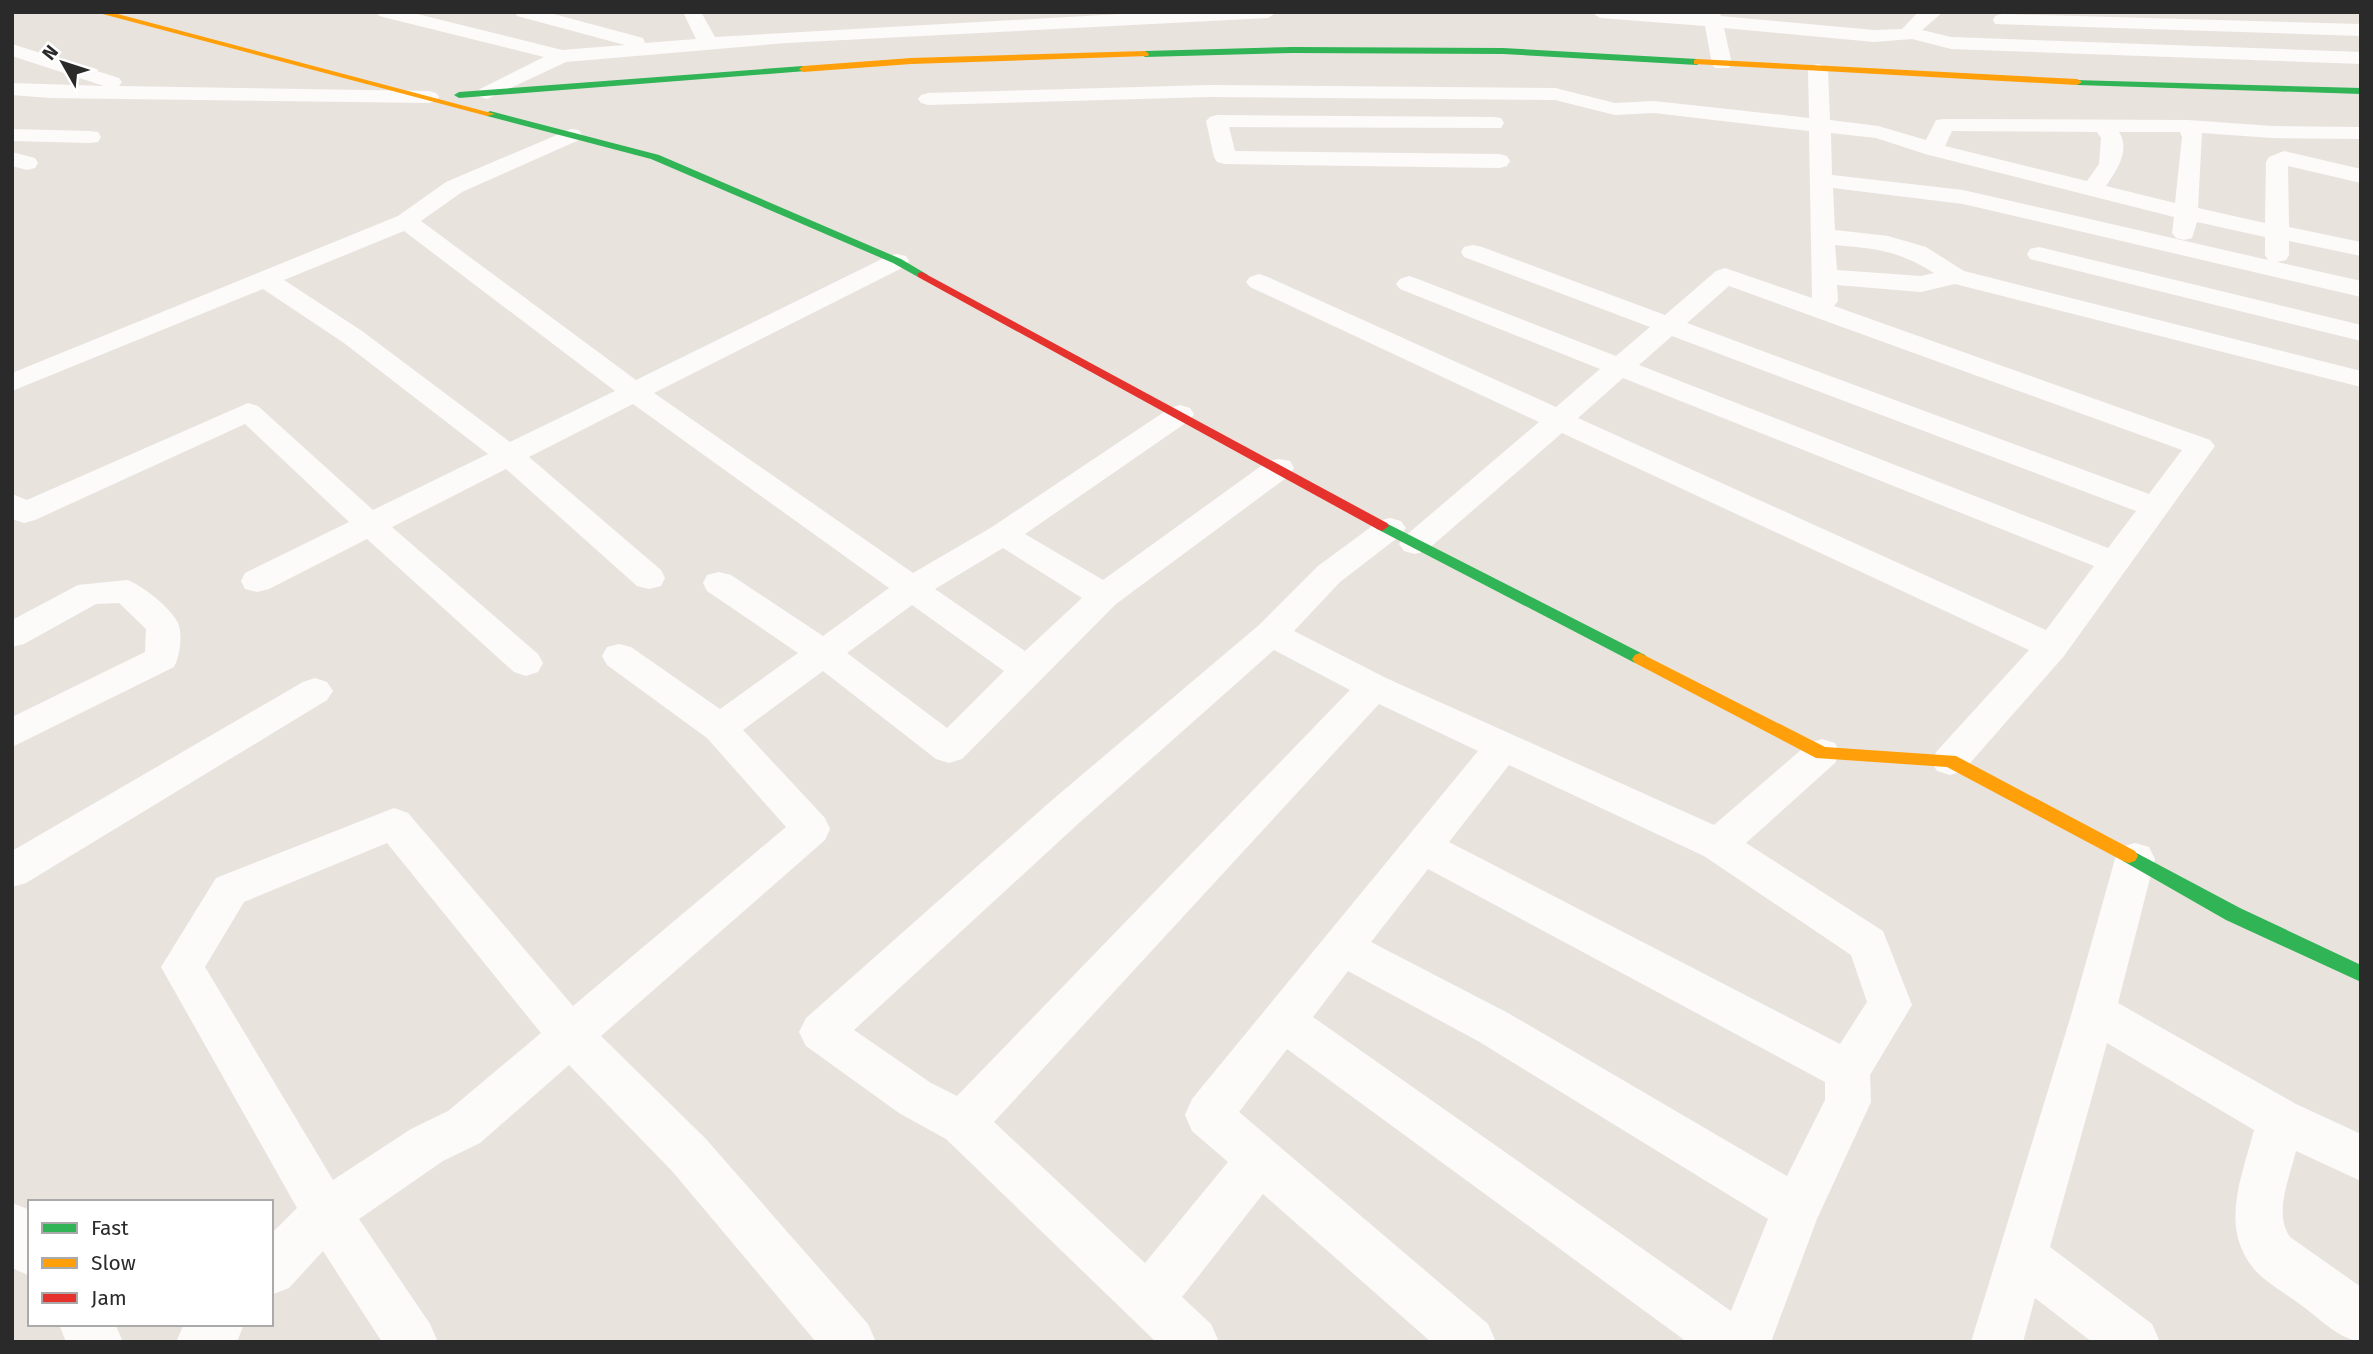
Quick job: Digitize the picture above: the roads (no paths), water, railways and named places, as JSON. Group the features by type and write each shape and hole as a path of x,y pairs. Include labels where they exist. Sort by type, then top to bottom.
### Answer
{"street":[{"path":"100,12 655,157 897,261 1403,536 1822,753 1950,761 2233,914 2361,974"},
{"path":"386,12 562,56 878,32 946,20 1268,12"},
{"path":"524,12 638,42 639,50"},
{"path":"692,12 708,43"},
{"path":"861,12 878,32"},
{"path":"1600,12 1712,17 1874,36 1909,33 1951,43 2361,58"},
{"path":"1909,33 1926,15 1934,12"},
{"path":"2194,12 2279,89"},
{"path":"1712,17 1722,64"},
{"path":"775,20 786,37"},
{"path":"2002,20 2361,30"},
{"path":"12,50 145,92"},
{"path":"12,89 50,92 429,97 911,61 1292,50 1503,51 2006,80 2361,91"},
{"path":"1198,53 1225,157 1499,161"},
{"path":"487,93 562,56"},
{"path":"1818,70 1826,312"},
{"path":"928,99 1209,90 1555,94 1615,109 1654,107 1878,132 1933,149 2186,213 2361,248"},
{"path":"1217,121 1493,123"},
{"path":"1933,149 1944,125 2188,126 2272,132 2351,133 2361,144"},
{"path":"2005,166 2026,125"},
{"path":"2184,334 2191,292 2186,213 2193,137 2188,126"},
{"path":"2092,190 2110,164 2112,138 2105,127"},
{"path":"2272,132 2284,158"},
{"path":"12,135 90,137"},
{"path":"12,383 406,221 454,187 571,135"},
{"path":"2276,270 2279,232 2277,162 2284,158 2361,176"},
{"path":"1821,180 1963,197 2361,289"},
{"path":"406,221 634,392 1027,670"},
{"path":"1823,236 1888,243 1917,252 1955,276 2361,379"},
{"path":"1473,252 2155,507"},
{"path":"2039,254 2361,333"},
{"path":"257,581 897,261"},
{"path":"1194,1342 962,1123 915,1098 821,1032 1065,812 1271,634 1329,574 1403,536 1559,420 1725,276 2200,446 2052,647 1950,761"},
{"path":"1825,277 1921,284 1955,276"},
{"path":"264,278 354,337 508,455 649,578"},
{"path":"1259,282 2052,647"},
{"path":"1409,284 2114,562"},
{"path":"16,512 248,412 370,525 526,663"},
{"path":"720,728 912,588 1003,534 1180,414"},
{"path":"719,583 822,652 949,749 1104,596 1279,468"},
{"path":"1003,534 1104,596"},
{"path":"12,635 90,593 127,591 163,626 162,658 12,733"},
{"path":"1271,634 1374,687 1718,845 1868,944 1890,1005 1848,1071 1848,1102 1796,1209 1745,1342"},
{"path":"273,1268 326,1213 427,1144 464,1127 811,829 720,728 619,656"},
{"path":"962,1123 1374,687"},
{"path":"12,871 315,691"},
{"path":"1470,1342 1208,1115 1503,746"},
{"path":"1718,845 1822,753"},
{"path":"412,1342 326,1213 182,967 230,890 394,824 571,1036 689,1155 849,1342"},
{"path":"1422,847 1848,1071"},
{"path":"1997,1342 2094,1012 2135,859"},
{"path":"1342,947 1493,1027 1796,1209"},
{"path":"2094,1012 2280,1120 2361,1158"},
{"path":"1283,1021 1731,1342"},
{"path":"2280,1120 2258,1209 2262,1237 2273,1254 2361,1318"},
{"path":"1148,1299 1260,1160"},
{"path":"12,1227 28,1248"},
{"path":"2022,1257 2134,1342"},
{"path":"85,1326 97,1342"},
{"path":"202,1342 217,1326"}]}
